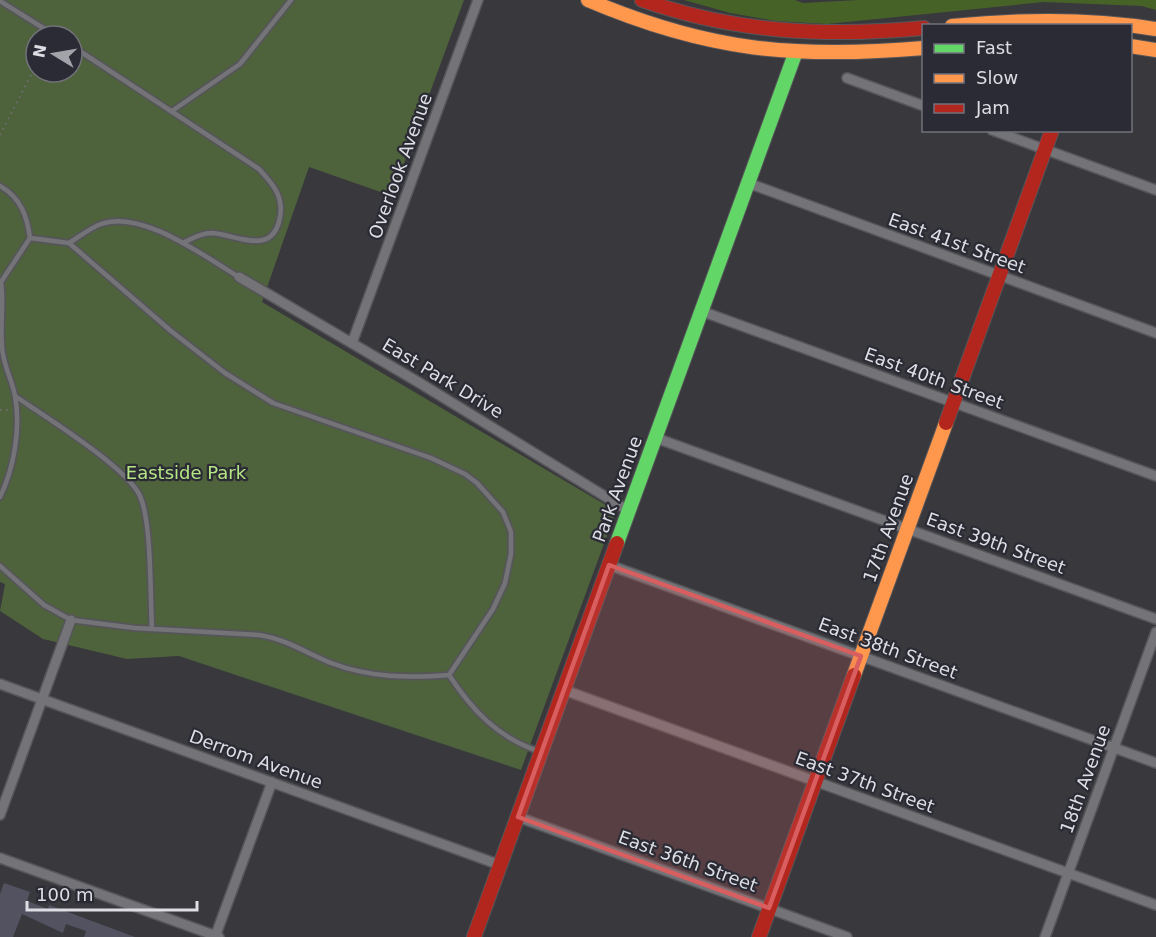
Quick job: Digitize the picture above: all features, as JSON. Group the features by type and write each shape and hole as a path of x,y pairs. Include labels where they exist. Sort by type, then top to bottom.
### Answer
{"street":[{"name":"Overlook Avenue","path":"352,343 478,0"},
{"path":"588,0 670,32 722,44 795,54 862,55 922,48"},
{"path":"642,0 717,22 788,33 850,34 922,28"},
{"path":"979,24 1059,18 1122,24"},
{"path":"1132,26 1156,29"},
{"path":"1132,46 1156,50"},
{"name":"Park Avenue","path":"474,937 795,54"},
{"path":"847,78 922,105"},
{"path":"997,132 1156,190"},
{"name":"17th Avenue","path":"759,937 1051,132"},
{"name":"East 41st Street","path":"748,183 1156,333"},
{"name":"East Park Drive","path":"239,277 629,511"},
{"name":"East 40th Street","path":"701,310 1156,476"},
{"name":"East 39th Street","path":"656,438 1156,620"},
{"name":"East 38th Street","path":"609,565 1156,763"},
{"path":"0,815 71,620"},
{"name":"18th Avenue","path":"1045,937 1156,632"},
{"name":"Derrom Avenue","path":"0,684 500,865"},
{"name":"East 37th Street","path":"564,690 1156,905"},
{"path":"0,858 217,937 272,782"},
{"name":"East 36th Street","path":"518,817 847,937"}],"lane":[{"path":"172,111 240,64 291,0"},
{"path":"0,1 37,24"},
{"path":"84,54 259,169 278,191 281,206 277,227 265,240 246,240 212,233 197,235 185,242"},
{"path":"0,186 19,202 28,220 30,238 0,282 4,303 3,362 15,396 12,462 0,496"},
{"path":"69,243 100,224 113,221 135,223 185,242 239,277"},
{"path":"30,238 69,243 171,331 225,373 273,404 440,462 465,474 487,494 503,513 511,532 511,554 505,583 493,609 449,675"},
{"path":"15,396 78,437 129,480 140,495 146,520 152,629"},
{"path":"0,566 44,605 71,620 152,629 277,638 332,663 386,678 449,675"},
{"path":"449,675 474,711 488,724 526,747 541,752"}],"path":[{"path":"0,135 26,84"}],"highlighted area":[{"path":"609,565 861,656 769,908 518,817"}],"green space":[{"name":"Eastside Park","path":"0,0 464,0 392,196 309,167 262,302 616,511 521,770 179,656 127,659 43,639 0,611 5,584 0,582"},
{"path":"684,0 795,0 803,3 858,0 1156,0 1156,10 1142,6 1044,2 827,24 776,21 730,13"}],"building":[{"path":"4,883 30,892 27,901 48,909 49,905 135,937 84,937 86,931 66,924 63,933 22,914 13,937 0,937 0,894"}],"traffic: fast":[{"path":"617,543 795,54"}],"traffic: slow":[{"path":"588,0 673,31 753,47 834,52 922,48"},
{"path":"978,24 1054,21 1118,24"},
{"path":"1132,25 1156,29"},
{"path":"1132,46 1156,50"},
{"path":"854,675 946,423"}],"traffic: jam":[{"path":"642,0 712,20 782,30 852,32 922,28"},
{"path":"946,423 1051,132"},
{"path":"474,937 617,543"},
{"path":"759,937 854,675"}]}
